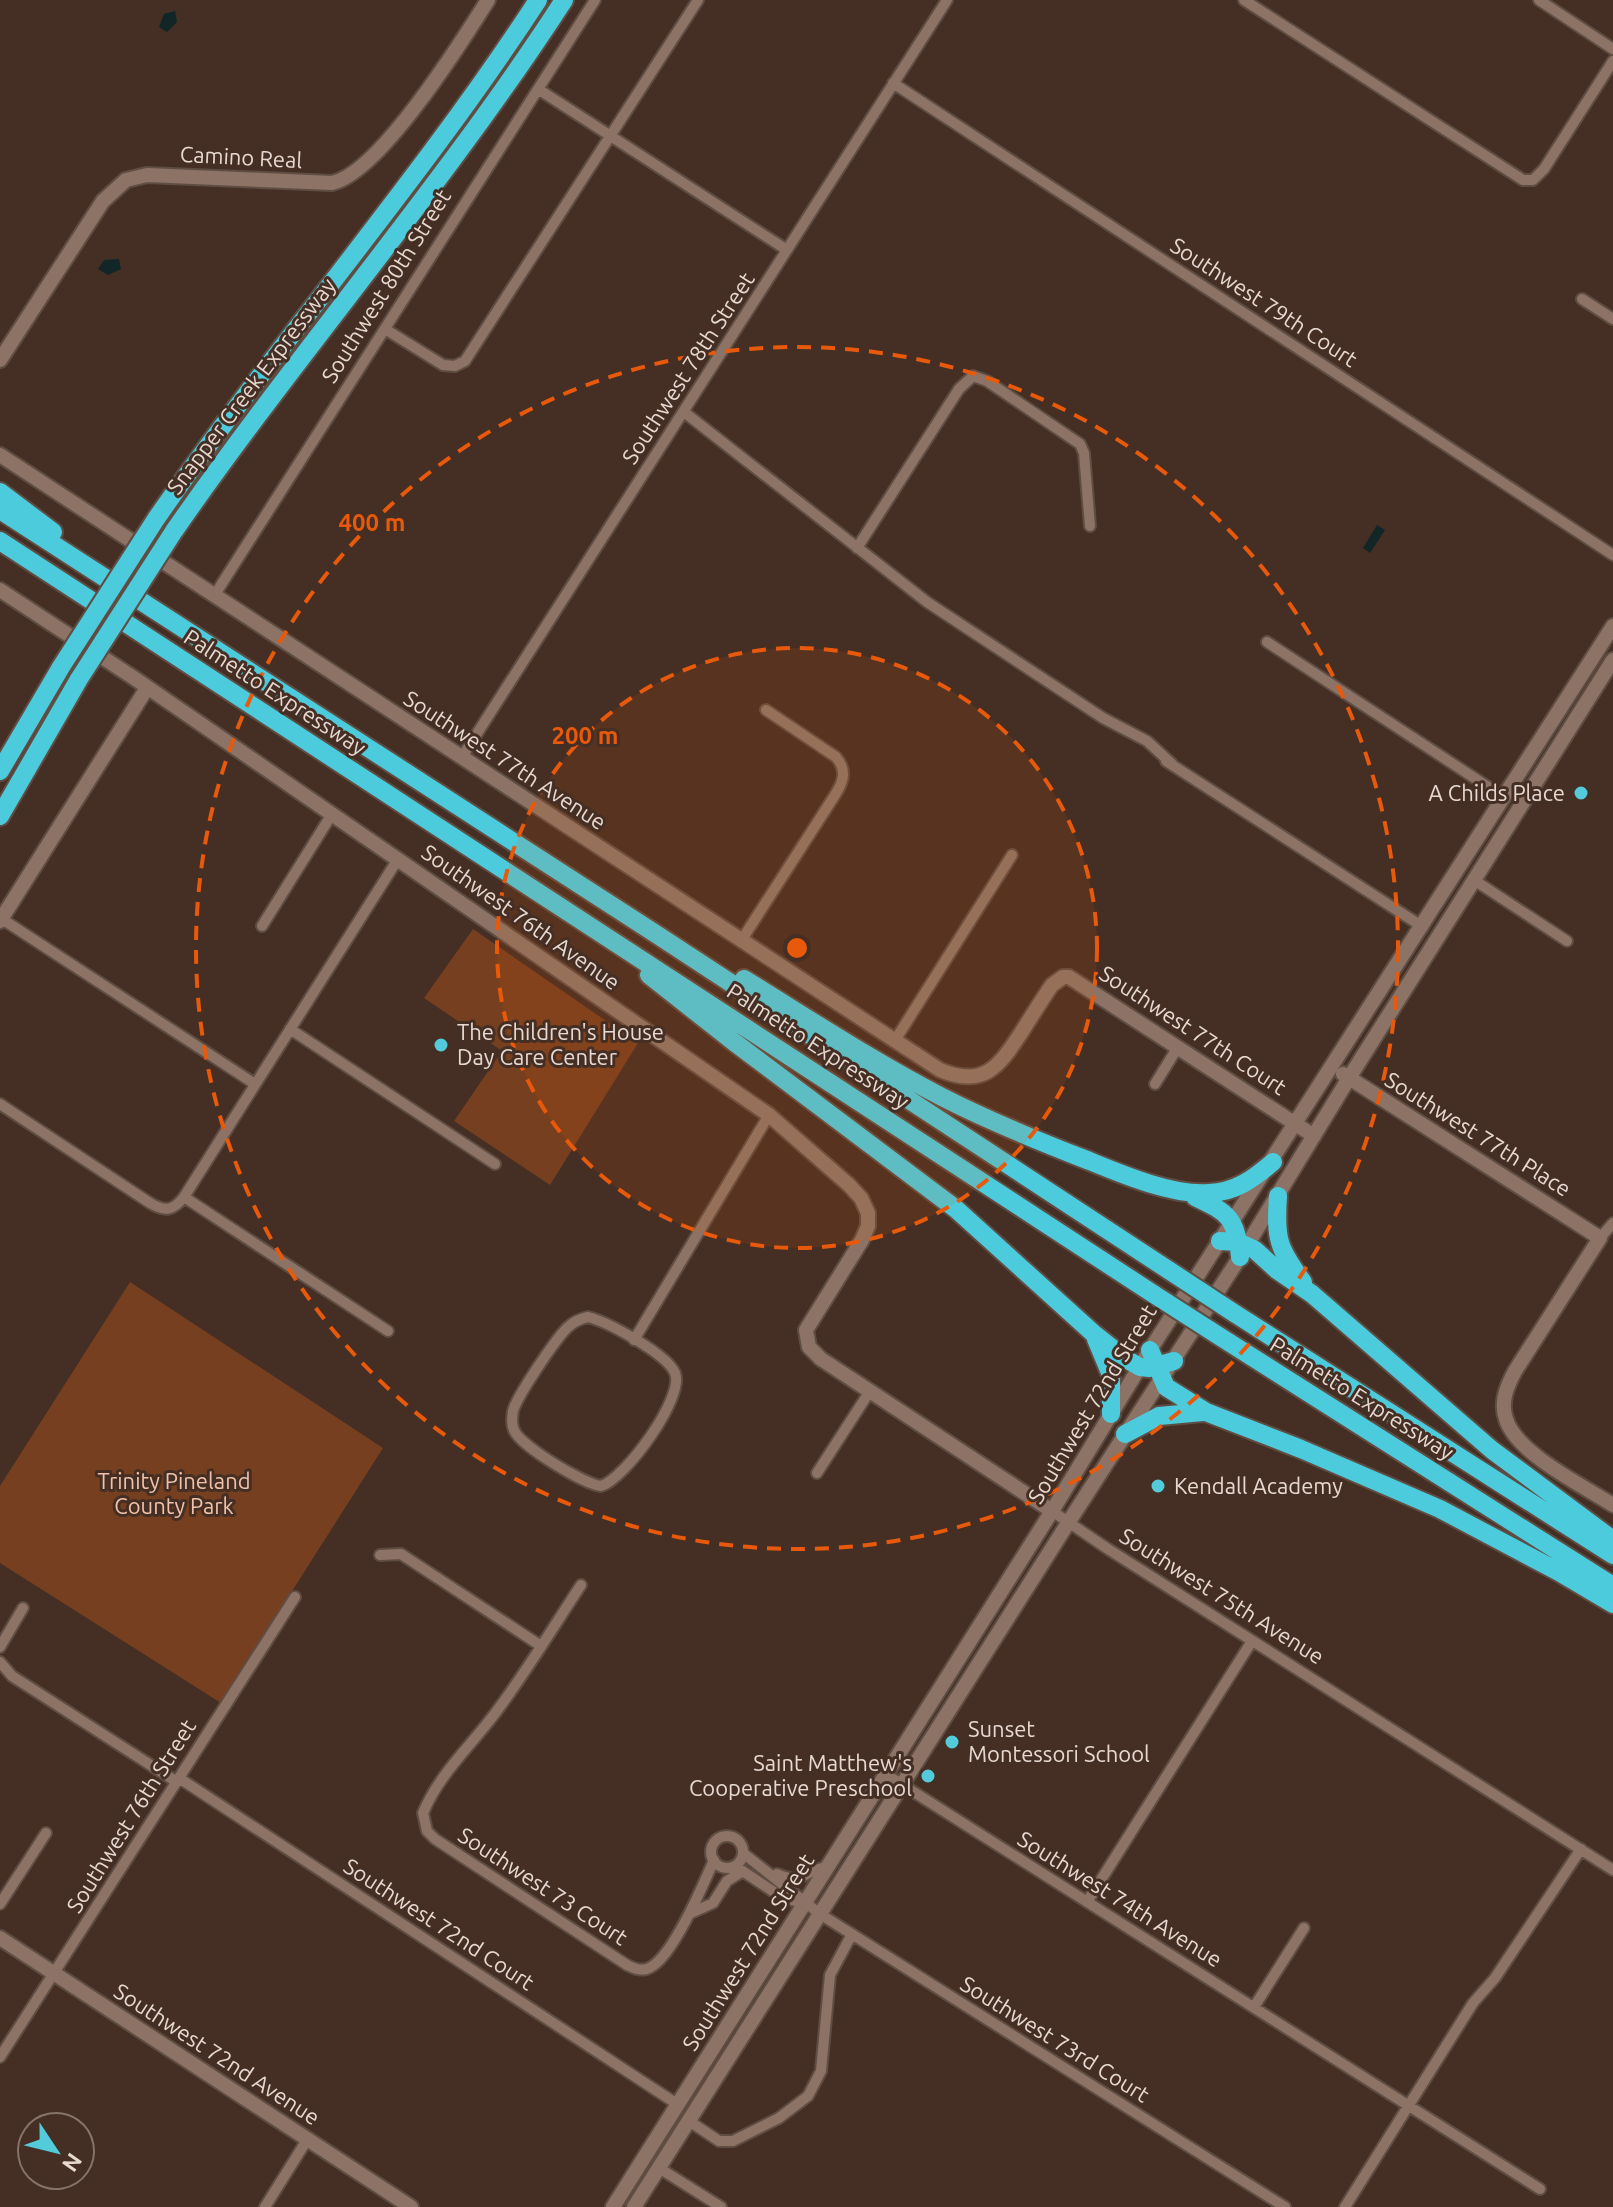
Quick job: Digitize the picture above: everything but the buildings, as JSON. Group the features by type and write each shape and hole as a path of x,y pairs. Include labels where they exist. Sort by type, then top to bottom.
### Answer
{"highway":[{"name":"Snapper Creek Expressway","path":"0,771 61,667 156,519 265,367 428,157 538,0"},
{"name":"Snapper Creek Expressway","path":"0,816 79,679 174,531 279,384 451,162 564,0"},
{"path":"0,492 52,529 65,552"},
{"name":"Palmetto Expressway","path":"0,510 656,934 1234,1313 1613,1555"},
{"name":"Palmetto Expressway","path":"0,541 1155,1295 1613,1586"},
{"path":"0,555 79,604 103,609"},
{"path":"656,934 703,953 889,1068 953,1102 1109,1169 1190,1193 1220,1208 1233,1222 1236,1246 1312,1294 1492,1450 1613,1540"},
{"path":"645,961 650,978 956,1209 1093,1333 1156,1365 1173,1393 1206,1412 1440,1509 1613,1604"},
{"path":"1190,1193 1208,1194 1237,1188 1273,1162"},
{"path":"1278,1196 1276,1226 1281,1248 1312,1294"},
{"path":"1093,1333 1109,1367 1111,1414"},
{"path":"1125,1434 1159,1416 1206,1412"}],"street":[{"name":"Camino Real","path":"0,360 95,213 118,185 147,175 332,183 348,178 362,166 427,90 488,0"},
{"name":"Southwest 80th Street","path":"214,596 595,0"},
{"path":"385,329 449,367 458,366 470,354 698,0"},
{"name":"Southwest 78th Street","path":"462,757 947,0"},
{"path":"1244,0 1511,175 1530,181 1548,165 1613,61"},
{"path":"1539,0 1613,49"},
{"name":"Southwest 79th Court","path":"893,83 1613,555"},
{"path":"538,89 787,250"},
{"path":"1582,299 1613,319"},
{"path":"857,548 959,389 973,376 987,381 1080,444 1085,458 1090,526"},
{"path":"684,412 927,602 1103,718 1117,733 1172,764 1438,937"},
{"name":"Southwest 77th Avenue","path":"0,455 933,1067 951,1074 974,1077 992,1070"},
{"name":"Southwest 76th Avenue","path":"0,590 769,1115 849,1185 859,1195 868,1213 868,1226 806,1330 813,1352"},
{"path":"1233,1222 1613,626"},
{"path":"1267,642 1505,798"},
{"name":"Southwest 72nd Street","path":"613,2207 1111,1414 1156,1365 1236,1246 1278,1196 1613,660"},
{"path":"147,688 1,920 255,1084"},
{"path":"741,941 839,790 844,777 843,766 832,753 766,710"},
{"path":"262,926 332,814"},
{"path":"894,1042 1012,855"},
{"path":"0,1104 150,1203 169,1210 184,1197 398,859"},
{"path":"1474,880 1567,941"},
{"name":"Southwest 77th Court","path":"992,1070 1006,1056 1052,985 1063,977 1076,980 1314,1136"},
{"path":"290,1029 495,1164"},
{"path":"1155,1084 1178,1047"},
{"name":"Southwest 77th Place","path":"1333,1067 1600,1238"},
{"path":"634,1340 769,1115"},
{"path":"184,1197 388,1331"},
{"path":"1613,1223 1600,1238 1511,1378 1504,1402 1509,1428 1531,1451 1613,1505"},
{"name":"Southwest 72nd Street","path":"634,2207 1125,1434 1156,1365 1236,1246"},
{"path":"593,1318 634,1340 671,1367 676,1387 671,1401 633,1460 606,1485 598,1486 581,1479 526,1443 514,1430 512,1416 516,1404 558,1339 575,1321 593,1318"},
{"name":"Southwest 75th Avenue","path":"813,1352 1068,1523 1613,1870"},
{"path":"817,1473 870,1391"},
{"path":"380,1555 401,1554 541,1646 581,1585"},
{"name":"Southwest 76th Street","path":"0,2057 295,1597"},
{"path":"0,1647 23,1608"},
{"path":"1087,1902 1252,1641"},
{"name":"Southwest 73 Court","path":"541,1646 497,1711 453,1764 426,1805 423,1813 427,1831 634,1968 643,1970 655,1964 691,1913 692,1904 714,1860"},
{"path":"959,1659 975,1668"},
{"name":"Southwest 72nd Court","path":"0,1663 12,1676 677,2104"},
{"name":"Southwest 74th Avenue","path":"887,1775 1409,2105"},
{"path":"0,1904 46,1833"},
{"path":"691,1913 711,1904 739,1868 743,1853 739,1840 723,1836 712,1846 714,1860 723,1867 739,1868 783,1898 805,1903"},
{"path":"1345,2207 1473,2003 1495,1978 1581,1849"},
{"path":"743,1853 771,1872 805,1903"},
{"path":"771,1872 798,1879 817,1868 828,1867"},
{"path":"697,1895 711,1904"},
{"name":"Southwest 73rd Court","path":"805,1903 1285,2207"},
{"path":"1254,2007 1304,1928"},
{"path":"687,2089 689,2121 715,2139 729,2142 779,2118 808,2096 821,2071 830,1975 852,1934"},
{"name":"Southwest 72nd Avenue","path":"0,1938 411,2207"},
{"path":"1409,2105 1540,2189"},
{"path":"265,2207 307,2140"},
{"path":"659,2168 721,2207"}],"green space":[{"path":"473,929 638,1043 550,1185 454,1121 502,1051 424,998"},
{"name":"Trinity Pineland County Park","path":"130,1282 383,1448 221,1703 0,1563 0,1486"}],"water":[{"path":"175,11 177,22 167,32 159,27 164,14"},
{"path":"119,259 121,269 108,275 98,269 104,260"},
{"path":"1377,525 1385,530 1370,553 1363,548"}],"place":[{"name":"A Childs Place","path":"1581,793"},
{"name":"The Children's House Day Care Center","path":"441,1045"},
{"name":"Kendall Academy","path":"1158,1486"},
{"name":"Sunset Montessori School","path":"952,1742"},
{"name":"Saint Matthew's Cooperative Preschool","path":"928,1776"}]}
